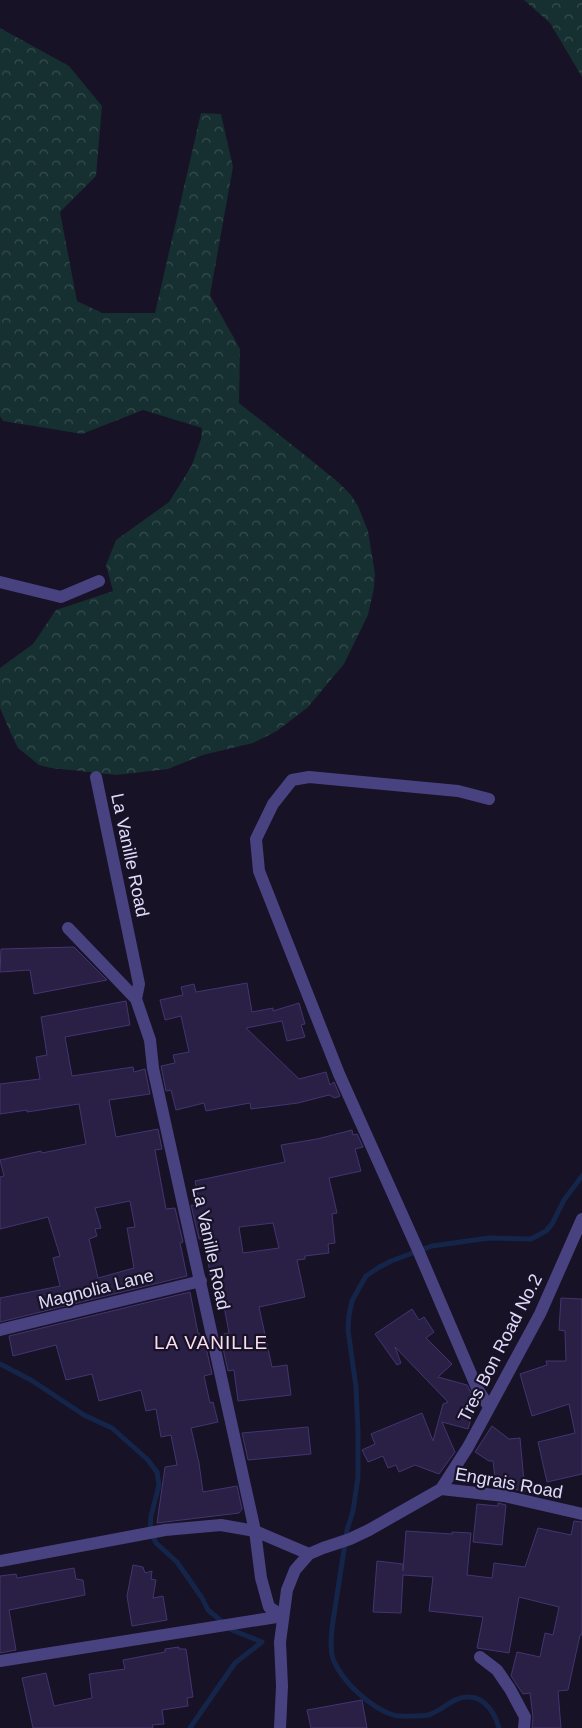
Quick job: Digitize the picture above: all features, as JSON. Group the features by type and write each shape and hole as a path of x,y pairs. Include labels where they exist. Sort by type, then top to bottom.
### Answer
{"street":[{"path":"0,582 61,597 99,581"},
{"name":"La Vanille Road","path":"96,777 139,984 136,999"},
{"path":"489,799 458,791 309,777 292,780 273,804 256,839 259,872 339,1074 418,1250 477,1388 489,1407"},
{"name":"La Vanille Road","path":"68,928 136,999 150,1040 153,1068 255,1531 261,1578 269,1607 283,1616"},
{"name":"Tres Bon Road No.2","path":"441,1488 468,1447 540,1314 582,1219"},
{"name":"Magnolia Lane","path":"0,1330 201,1281"},
{"name":"Engrais Road","path":"283,1726 280,1642 283,1616 287,1590 295,1570 309,1554 350,1539 441,1488 504,1496 582,1514"},
{"path":"0,1561 165,1530 221,1525 255,1531 309,1554"},
{"path":"0,1661 283,1616"},
{"path":"480,1657 497,1670 510,1689 525,1717 524,1728"}],"green space":[{"path":"524,0 582,0 582,77 550,23"},
{"path":"0,28 69,66 102,106 96,176 60,212 77,301 102,313 155,313 201,113 221,114 233,167 210,295 240,349 239,403 339,483 351,495 358,506 368,531 375,574 368,615 344,664 308,707 277,731 253,743 203,755 168,769 117,775 39,765 18,748 0,708 0,668 33,644 56,610 113,591 106,565 116,540 169,502 192,465 201,439 202,428 143,410 82,434 3,421 0,416"}],"building":[{"path":"74,947 107,980 34,994 30,970 0,972 1,949"},
{"path":"247,983 252,1012 273,1008 273,1011 299,1003 305,1024 301,1025 305,1037 287,1041 282,1021 246,1028 299,1079 326,1072 330,1085 334,1082 340,1096 335,1098 329,1095 298,1103 251,1109 250,1103 206,1111 204,1103 176,1110 171,1090 166,1091 161,1066 175,1063 173,1055 189,1052 181,1016 165,1020 160,1000 183,995 181,987 194,984 196,992"},
{"path":"126,1001 130,1025 65,1037 72,1076 133,1067 134,1072 145,1069 150,1094 109,1100 116,1137 158,1129 162,1149 155,1150 166,1209 175,1208 183,1242 180,1243 187,1276 0,1322 0,1298 60,1286 53,1258 60,1256 48,1217 0,1229 0,1177 4,1176 0,1160 86,1144 79,1104 0,1114 0,1084 40,1079 36,1057 47,1055 41,1017","holes":["130,1201 135,1227 127,1228 134,1268 98,1278 89,1239 97,1236 95,1229 101,1228 95,1208"]},
{"path":"352,1130 353,1135 357,1134 363,1147 355,1149 361,1171 329,1178 337,1213 332,1214 335,1243 328,1244 329,1253 305,1256 305,1259 297,1260 305,1297 259,1307 272,1367 287,1365 291,1395 238,1401 234,1370 228,1371 220,1335 229,1333 218,1274 210,1275 205,1238 199,1239 191,1205 200,1207 195,1181 285,1162 281,1145 317,1139","holes":["273,1223 279,1248 243,1253 239,1227"]},
{"path":"190,1292 198,1333 200,1334 202,1344 205,1343 212,1374 204,1376 210,1403 213,1402 218,1422 191,1428 203,1492 237,1486 242,1509 239,1513 157,1523 165,1467 177,1465 171,1435 161,1437 156,1409 146,1411 141,1390 99,1401 92,1374 66,1380 56,1345 13,1356 9,1336"},
{"path":"561,1298 582,1299 582,1474 547,1482 538,1442 575,1433 569,1404 532,1416 520,1374 547,1365 546,1361 566,1361 565,1331 559,1330"},
{"path":"412,1309 419,1320 424,1317 434,1332 426,1338 452,1364 438,1377 467,1385 476,1402 468,1429 442,1422 455,1452 439,1474 415,1465 399,1472 396,1465 388,1468 383,1456 368,1462 362,1450 375,1444 371,1434 422,1413 433,1441 443,1404 448,1402 395,1347 401,1363 397,1365 375,1334"},
{"path":"492,1426 509,1439 520,1438 525,1492 508,1487 496,1487 493,1461 489,1461 475,1452"},
{"path":"308,1427 311,1454 248,1460 242,1433"},
{"path":"498,1503 506,1505 502,1545 473,1542 477,1504 498,1506"},
{"path":"574,1521 582,1522 582,1635 580,1635 568,1690 558,1691 561,1728 532,1728 533,1717 530,1693 523,1694 511,1676 517,1652 540,1657 545,1633 553,1635 559,1607 519,1597 509,1653 477,1648 483,1617 429,1611 433,1577 403,1575 401,1613 373,1612 377,1561 403,1564 403,1571 406,1531 452,1534 452,1532 471,1533 467,1575 492,1578 494,1563 525,1567 538,1528 571,1535"},
{"path":"133,1565 143,1567 145,1573 152,1571 151,1579 156,1580 153,1598 163,1596 167,1620 132,1626 127,1596"},
{"path":"74,1568 76,1579 83,1580 85,1595 9,1610 16,1650 0,1653 0,1576 16,1574 17,1578"},
{"path":"179,1647 179,1649 186,1649 193,1697 187,1698 188,1706 162,1710 164,1724 152,1725 153,1728 33,1728 22,1678 46,1673 54,1706 92,1698 89,1674 125,1669 123,1660 165,1652 165,1649"},
{"path":"362,1700 367,1728 311,1728 307,1710"}],"waterway":[{"path":"499,1728 489,1708 481,1700 470,1697 453,1701 428,1715 393,1715 375,1706 358,1693 337,1668 333,1659 331,1648 332,1628 347,1530 353,1511 358,1477 356,1387 348,1330 349,1315 352,1301 366,1276 391,1261 432,1246 489,1238 531,1239 546,1231 552,1224 564,1200 582,1176"},
{"path":"0,1364 31,1380 84,1415 112,1428 147,1459 157,1472 159,1485 151,1516 150,1530 156,1543 177,1562 208,1610 232,1630 262,1642"},
{"path":"190,1728 235,1663 262,1642"}],"district":[{"name":"LA VANILLE","path":"211,1342"}]}
